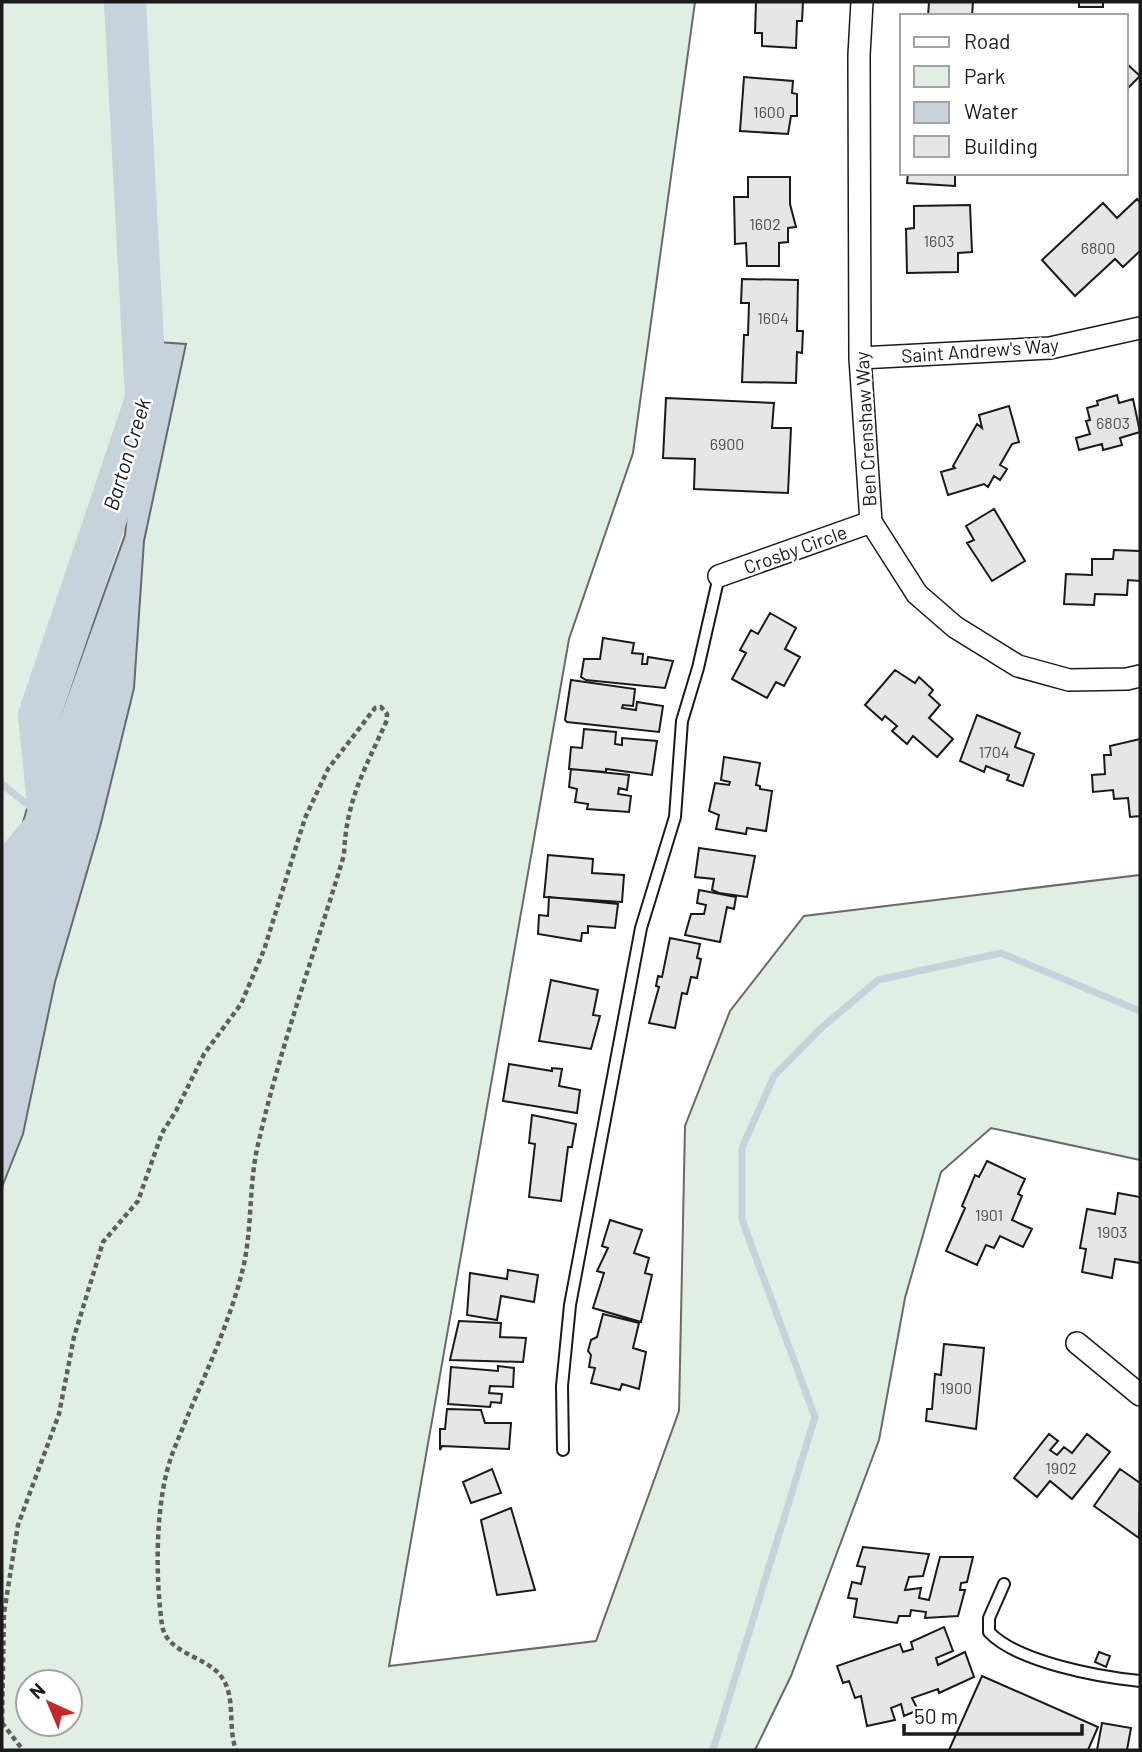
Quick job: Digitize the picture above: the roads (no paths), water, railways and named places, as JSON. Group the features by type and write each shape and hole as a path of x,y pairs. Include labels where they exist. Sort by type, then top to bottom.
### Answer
{"street":[{"name":"Ben Crenshaw Way","path":"862,2 859,55 860,358 871,522 917,594 956,627 1018,666 1069,680 1127,679 1140,676"},
{"name":"Saint Andrew's Way","path":"860,358 1050,348 1140,328"},
{"name":"Crosby Circle","path":"719,576 871,522"},
{"path":"1077,1343 1140,1395"}],"lane":[{"path":"563,1450 562,1386 570,1305 641,928 676,817 682,721 698,668 719,576"},
{"path":"1004,1584 989,1618 989,1632 1005,1647 1099,1677 1140,1681"}],"water":[{"path":"143,341 186,344 144,541 134,688 100,827 55,982 23,1134 2,1187 2,894 28,805 125,535"}],"waterway":[{"name":"Barton Creek","path":"2,878 50,822 39,716 146,399 125,2"},
{"path":"2,784 34,810"},
{"path":"713,1750 815,1417 742,1220 742,1148 774,1076 819,1030 878,980 1001,953 1140,1011"}]}
